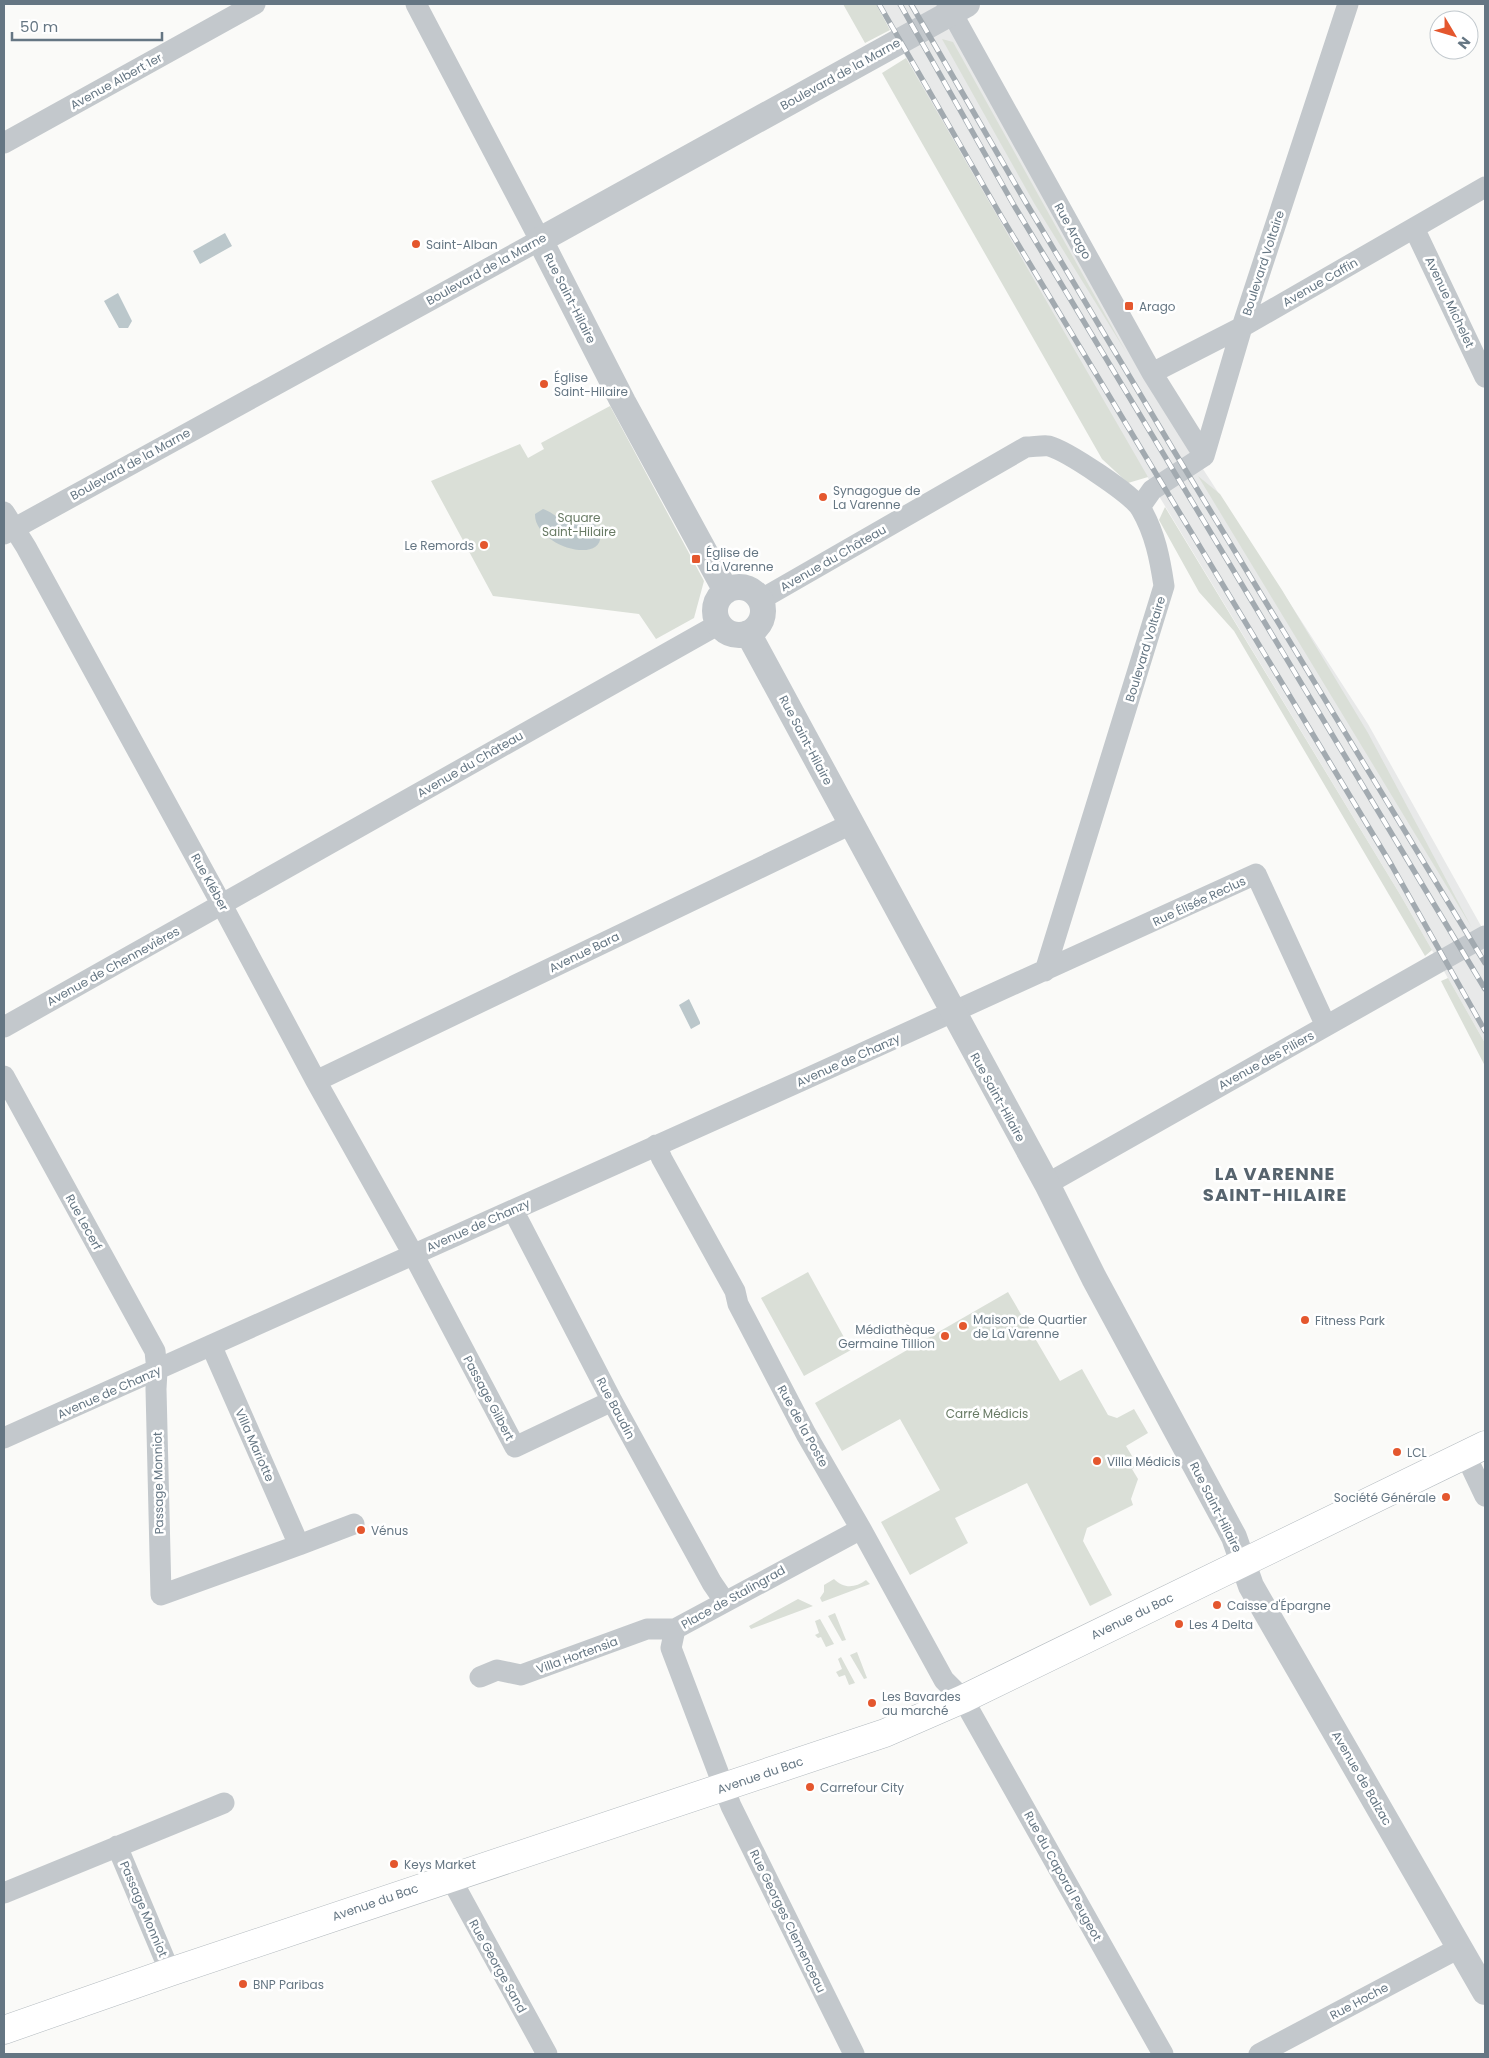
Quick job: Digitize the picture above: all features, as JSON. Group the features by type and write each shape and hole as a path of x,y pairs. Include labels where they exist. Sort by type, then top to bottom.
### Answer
{"main road":[{"name":"Avenue du Bac","path":"4,2030 450,1877 885,1733 963,1699 1244,1563 1268,1549 1475,1450"}],"street":[{"name":"Avenue Albert 1er","path":"4,143 254,4"},
{"name":"Rue Saint-Hilaire","path":"416,4 623,402 726,591"},
{"name":"Boulevard Voltaire","path":"1204,456 1242,327 1348,4"},
{"name":"Boulevard de la Marne","path":"7,525 540,240 955,6"},
{"name":"Rue Arago","path":"955,6 1152,373 1204,456"},
{"name":"Avenue Caffin","path":"1152,373 1242,327 1485,187"},
{"name":"Avenue Michelet","path":"1414,228 1485,377"},
{"name":"Avenue du Château","path":"760,600 1026,447 1048,446 1073,459 1124,493 1140,507"},
{"path":"1140,507 1152,490 1204,456"},
{"name":"Boulevard Voltaire","path":"1045,971 1164,586 1160,556 1150,525 1140,507"},
{"name":"Rue Kléber","path":"7,525 26,547 222,905 316,1082 413,1254"},
{"path":"735,587 745,588 754,592 760,600 763,609 761,619 756,628 748,633 737,635 727,631 719,624 715,612 716,605 719,597 726,591 735,587"},
{"name":"Avenue du Château","path":"222,905 719,624"},
{"name":"Rue Saint-Hilaire","path":"748,633 1047,1184 1098,1286 1234,1537 1244,1563"},
{"name":"Avenue Bara","path":"316,1082 851,824"},
{"name":"Rue Élisée Reclus","path":"1045,971 1256,874 1326,1026"},
{"name":"Avenue de Chennevières","path":"4,1026 222,905"},
{"name":"Avenue des Piliers","path":"1047,1184 1485,936"},
{"path":"953,1013 1045,971"},
{"name":"Avenue de Chanzy","path":"4,1438 953,1013"},
{"name":"Rue Lecerf","path":"4,1076 155,1351 157,1371"},
{"name":"Rue de la Poste","path":"656,1146 735,1291 738,1304 806,1434 862,1529 944,1680 963,1699"},
{"name":"Rue Baudin","path":"513,1210 612,1401 712,1583 726,1602"},
{"name":"Passage Gilbert","path":"413,1254 516,1447 612,1401"},
{"name":"Villa Mariotte","path":"211,1344 299,1545"},
{"name":"Passage Monniot","path":"157,1371 161,1595 299,1545"},
{"path":"1475,1450 1485,1496"},
{"path":"299,1545 354,1524"},
{"name":"Place de Stalingrad","path":"723,1788 671,1648 675,1629 862,1529"},
{"name":"Avenue de Balzac","path":"1244,1563 1251,1586 1485,1992"},
{"name":"Villa Hortensia","path":"480,1677 497,1670 521,1676 646,1630 675,1629"},
{"name":"Rue du Caporal Peugeot","path":"963,1699 1163,2054"},
{"name":"Rue Georges Clemenceau","path":"723,1788 854,2054"},
{"name":"Passage Monniot","path":"4,1893 224,1803"},
{"name":"Passage Monniot","path":"117,1846 170,1972"},
{"name":"Rue George Sand","path":"450,1877 547,2054"},
{"name":"Rue Hoche","path":"1259,2054 1459,1948"}],"shaded area":[{"path":"876,4 939,4 1203,469 1368,724 1485,933 1485,1043 1401,896 1053,321"},
{"path":"225,233 232,246 200,264 193,251"},
{"path":"118,293 132,321 128,328 119,328 104,301"},
{"path":"543,509 564,520 574,522 587,521 595,525 600,530 599,542 593,548 583,550 557,543 546,535 538,525 535,514"},
{"path":"689,999 700,1022 700,1024 691,1029 679,1005"}],"green space":[{"path":"843,4 876,4 890,30 865,43"},
{"path":"942,39 953,42 1126,352 1034,203"},
{"path":"906,58 1148,477 1128,483 1102,459 882,73"},
{"name":"Square Saint-Hilaire","path":"610,406 704,581 694,618 656,639 639,614 493,596 431,481 520,444 528,458 544,449 541,443"},
{"path":"1198,476 1220,494 1282,590 1368,733 1472,928"},
{"path":"1165,507 1401,896 1432,950 1425,956 1234,631 1199,592 1159,520"},
{"path":"1448,978 1485,1043 1485,1066 1441,981"},
{"path":"808,1272 851,1350 804,1376 761,1298"},
{"name":"Carré Médicis","path":"1008,1292 1060,1381 1082,1369 1108,1415 1117,1418 1134,1409 1148,1433 1126,1446 1138,1466 1132,1469 1138,1479 1131,1499 1133,1505 1087,1528 1083,1541 1112,1595 1090,1606 1027,1483 955,1518 968,1543 910,1575 881,1522 940,1490 900,1419 842,1451 815,1403"},
{"path":"834,1579 846,1586 858,1585 866,1580 870,1584 822,1602 820,1598 824,1592 824,1585"},
{"path":"798,1599 813,1606 751,1629 749,1626"},
{"path":"835,1613 846,1640 842,1641 828,1616"},
{"path":"820,1619 834,1644 826,1647 821,1637 818,1638 815,1635 819,1633 815,1621"},
{"path":"857,1652 867,1678 864,1679 850,1655"},
{"path":"841,1657 855,1683 849,1685 845,1675 839,1677 836,1672 842,1669 838,1659"}],"railway":[{"path":"879,4 1001,216 1392,866 1485,1031"},
{"path":"900,4 1015,207 1485,989"},
{"path":"911,4 1025,201 1174,451 1485,963"}],"place":[{"name":"Saint-Alban","path":"416,244"},
{"name":"Arago","path":"1129,306"},
{"name":"Église Saint-Hilaire","path":"544,384"},
{"name":"Synagogue de La Varenne","path":"823,497"},
{"name":"Le Remords","path":"484,545"},
{"name":"Église de La Varenne","path":"696,559"},
{"name":"Fitness Park","path":"1305,1320"},
{"name":"Maison de Quartier de La Varenne","path":"963,1326"},
{"name":"Médiathèque Germaine Tillion","path":"945,1336"},
{"name":"LCL","path":"1397,1452"},
{"name":"Villa Médicis","path":"1097,1461"},
{"name":"Société Générale","path":"1446,1497"},
{"name":"Vénus","path":"361,1530"},
{"name":"Caisse d'Épargne","path":"1217,1605"},
{"name":"Les 4 Delta","path":"1179,1624"},
{"name":"Les Bavardes au marché","path":"872,1703"},
{"name":"Carrefour City","path":"810,1787"},
{"name":"Keys Market","path":"394,1864"},
{"name":"BNP Paribas","path":"243,1984"}],"district":[{"name":"LA VARENNE SAINT-HILAIRE","path":"1275,1183"}]}
